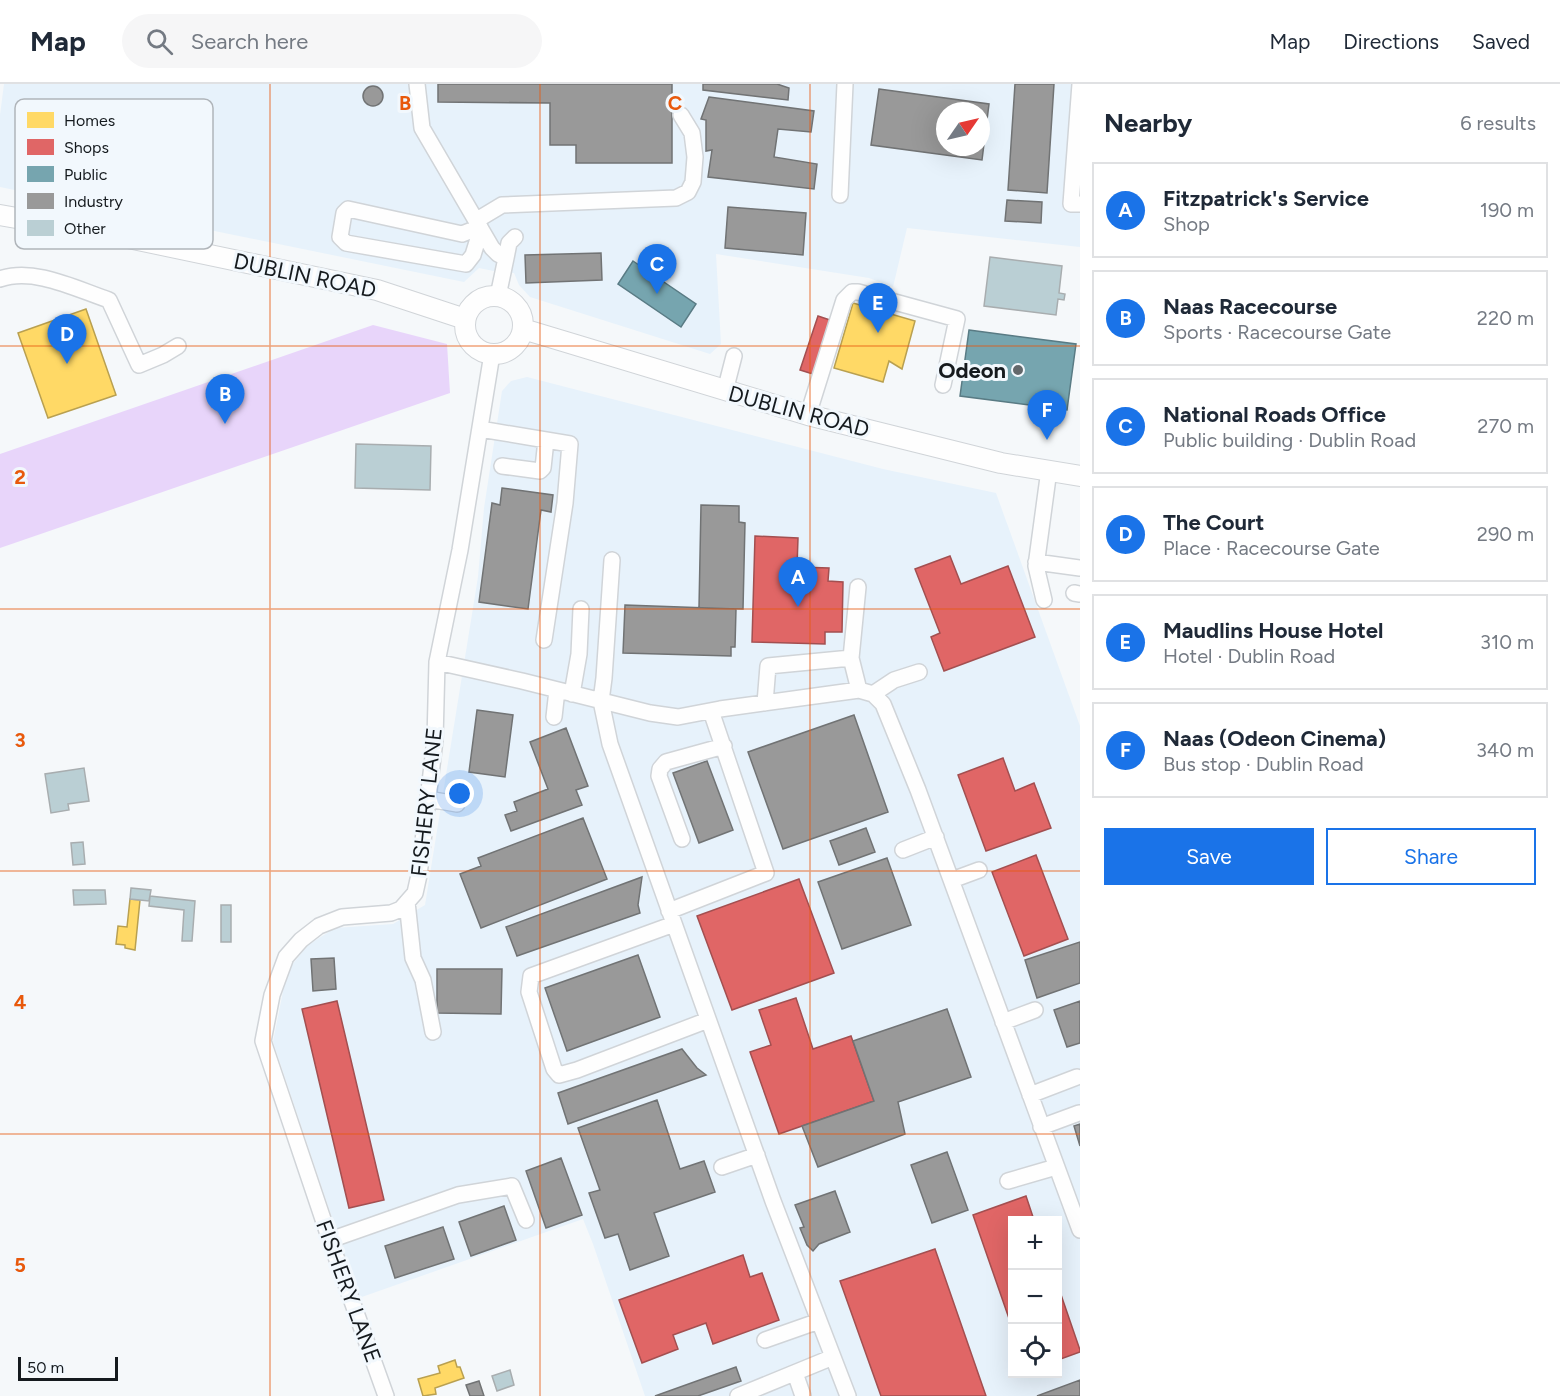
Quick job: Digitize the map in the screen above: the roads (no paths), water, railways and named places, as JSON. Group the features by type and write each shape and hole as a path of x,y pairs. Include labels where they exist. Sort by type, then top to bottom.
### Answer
{"main road":[{"name":"DUBLIN ROAD","path":"0,215 15,218"},
{"name":"DUBLIN ROAD","path":"181,249 376,290 465,319"},
{"path":"498,296 513,303 518,309 522,317 523,328 513,347 505,352 492,354 473,346 466,334 465,319 468,310 476,302 498,296"},
{"name":"DUBLIN ROAD","path":"523,328 808,415 1001,463 1080,476"}],"street":[{"path":"417,84 422,128 492,248 506,258"},
{"path":"840,195 845,84"},
{"path":"1080,84 1071,204 1080,204"},
{"path":"479,225 473,255 466,264 346,243 340,237 344,213 348,209 462,234 479,225 502,205 676,198 688,192 693,182 695,157 692,133 681,115"},
{"path":"498,296 508,243 515,237"},
{"path":"0,279 13,275 49,279 109,300 139,365 164,355 178,346"},
{"path":"808,415 844,300 852,292 957,319 944,385"},
{"name":"FISHERY LANE","path":"386,1396 330,1240 263,1041 272,995 286,957 301,940 319,926 342,917 391,913 401,909 415,893 435,740 437,662 460,550 492,354"},
{"path":"725,391 734,356"},
{"path":"480,429 570,444 565,503 544,640"},
{"path":"502,466 540,471 543,468 546,440"},
{"path":"1044,600 1036,562 1049,470"},
{"path":"612,560 601,701 610,744 757,1155 848,1396"},
{"path":"1036,562 1080,568"},
{"path":"858,587 851,658 866,692 884,704 891,719 1056,1167 1079,1223"},
{"path":"572,694 579,654 581,609"},
{"path":"765,703 768,666 851,658"},
{"path":"437,662 678,717 765,703 866,692 919,672"},
{"path":"554,717 557,690"},
{"path":"708,1020 576,1070 559,1074 554,1069 529,992 531,976 672,917 766,873 711,711"},
{"path":"682,839 658,776 660,769 666,762 724,746"},
{"path":"428,799 457,804"},
{"path":"903,850 936,837"},
{"path":"952,880 979,870"},
{"path":"407,902 413,957 423,980 433,1032"},
{"path":"1003,1022 1035,1010"},
{"path":"1030,1095 1077,1077"},
{"path":"1041,1126 1079,1113"},
{"path":"722,1167 757,1155"},
{"path":"1008,1181 1056,1167"},
{"path":"330,1240 458,1195 512,1186 526,1220"},
{"path":"765,1340 819,1321"},
{"path":"738,1396 756,1392 833,1357"},
{"path":"795,1373 803,1396"}],"place":[{"name":"National Roads Office","path":"657,294"},
{"name":"Maudlins House Hotel","path":"878,333"},
{"name":"The Court","path":"67,364"},
{"name":"Odeon","path":"1018,370"},
{"name":"Naas Racecourse","path":"225,424"},
{"name":"Naas (Odeon Cinema)","path":"1047,440"},
{"name":"Fitzpatrick's Service","path":"798,607"}]}
